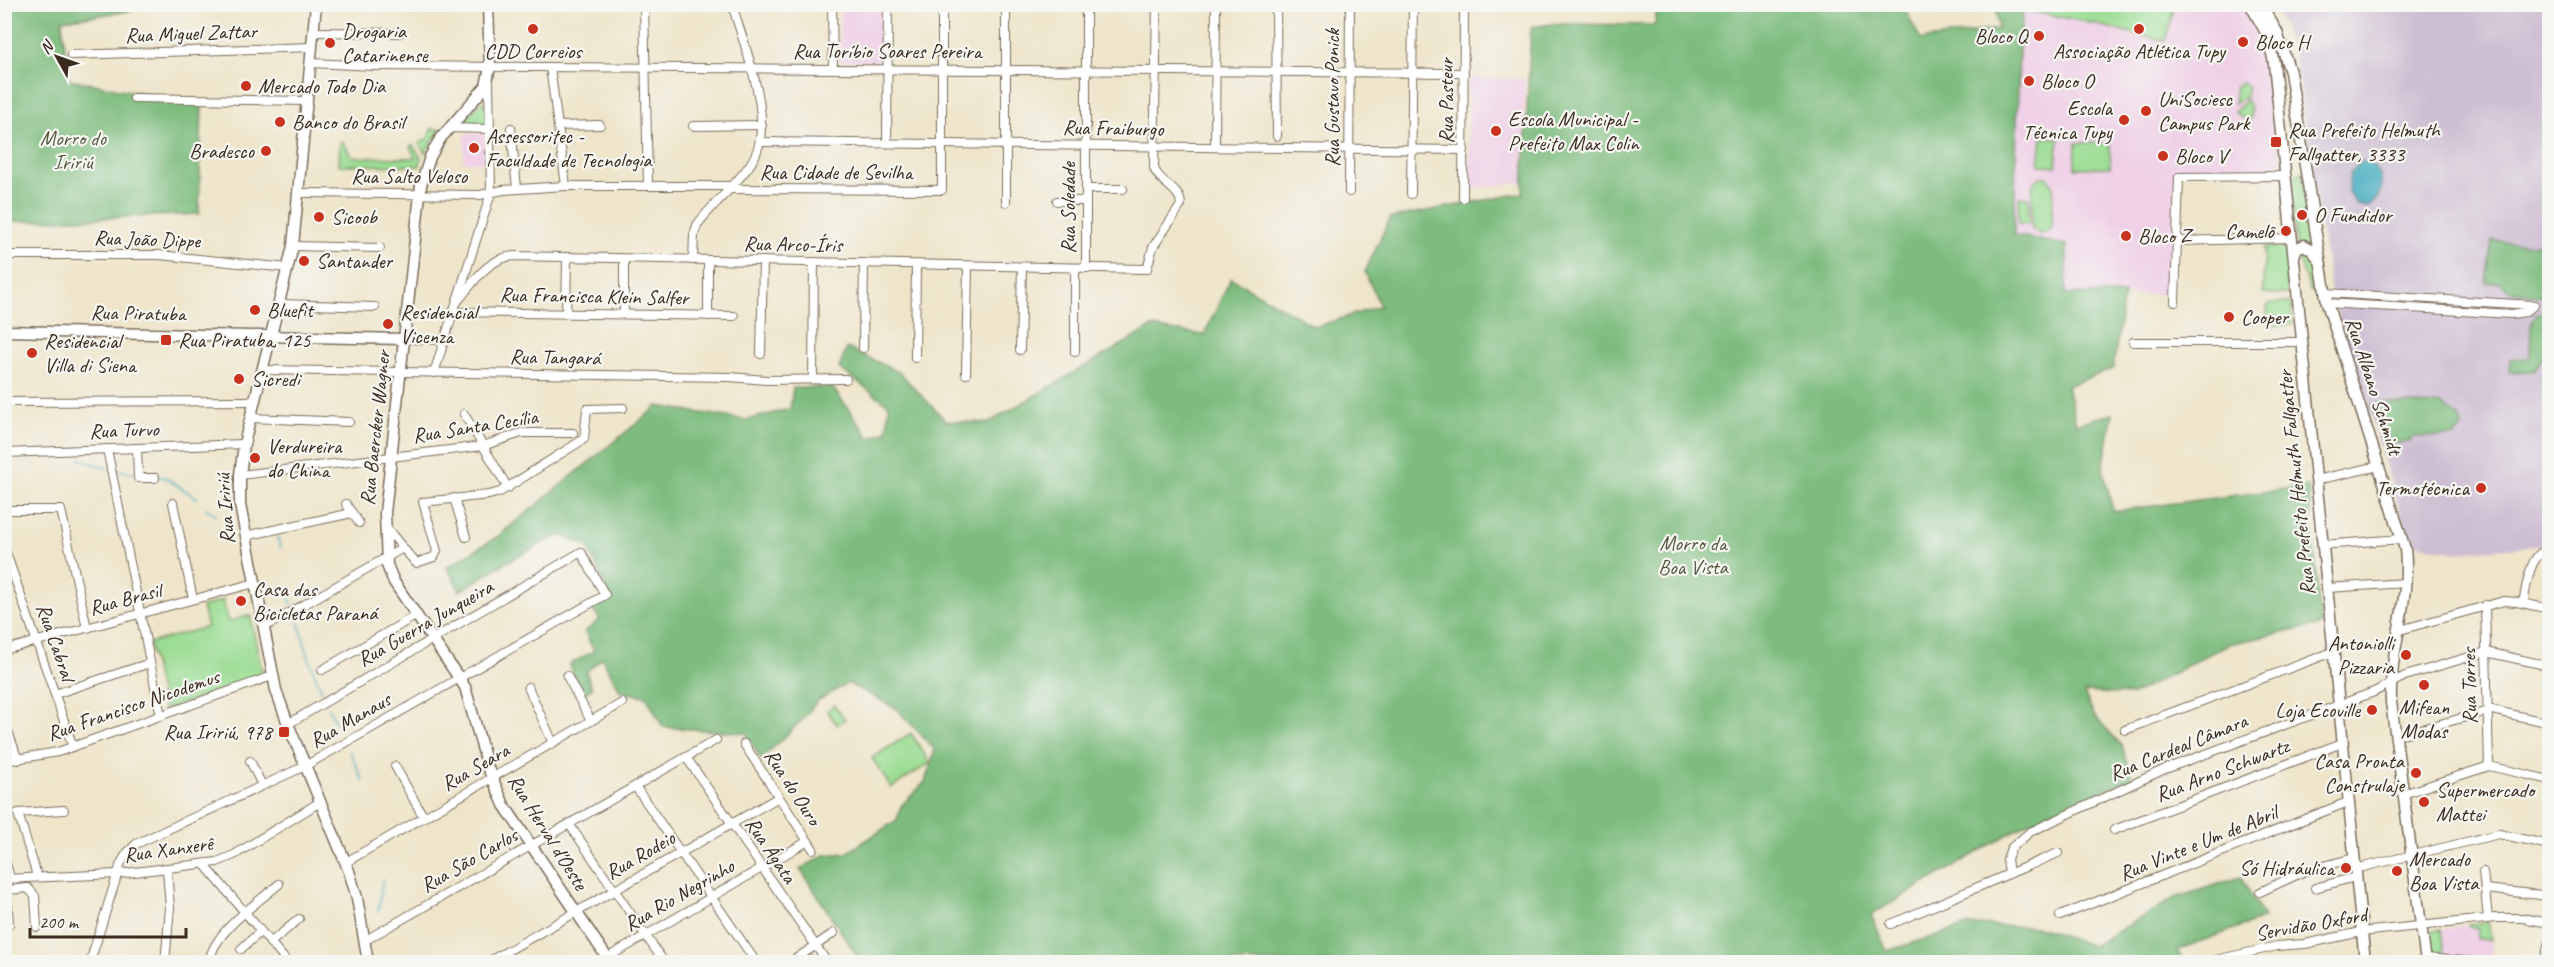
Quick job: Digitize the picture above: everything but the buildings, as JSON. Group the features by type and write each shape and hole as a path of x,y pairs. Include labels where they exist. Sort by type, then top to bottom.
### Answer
{"main road":[{"name":"Rua Iririú","path":"316,4 293,246 244,444 240,476 240,505 272,676 288,724 346,862 357,898 368,963"},
{"path":"488,4 489,80"},
{"name":"Rua Prefeito Helmuth Fallgatter","path":"2250,4 2261,20 2271,44 2365,963"},
{"name":"Rua Albano Schmidt","path":"2261,4 2273,23 2288,60 2326,298 2402,539 2406,583 2391,684 2395,736 2426,960"},
{"name":"Rua Baercker Wagner","path":"386,558 385,525 419,195 430,157 448,128 483,92 489,80"},
{"path":"2285,176 2295,170 2307,170"},
{"path":"2293,257 2297,248 2301,245 2307,246 2315,253 2322,268"},
{"name":"Rua Piratuba","path":"4,331 272,334 279,337 404,339"},
{"name":"Rua Herval d'Oeste","path":"386,558 391,577 460,678 471,703 491,778 504,805 605,961"}],"street":[{"path":"644,4 648,186"},
{"path":"693,260 694,235 697,225 752,162 761,142 762,125 759,100 732,4"},
{"path":"832,4 833,69"},
{"path":"887,143 888,4"},
{"path":"942,4 942,144"},
{"path":"1006,4 1006,202"},
{"name":"Rua Soledade","path":"1086,4 1086,268"},
{"path":"1154,146 1157,4"},
{"path":"1215,147 1216,4"},
{"path":"1276,4 1277,136"},
{"name":"Rua Gustavo Ponick","path":"1350,4 1350,192"},
{"path":"1411,194 1413,4"},
{"name":"Rua Pasteur","path":"1463,198 1464,4"},
{"path":"314,32 400,33"},
{"name":"Rua Miguel Zattar","path":"71,55 312,47"},
{"name":"Rua Toríbio Soares Pereira","path":"311,63 490,67 1464,73"},
{"path":"550,67 566,186"},
{"path":"434,373 491,193 489,80"},
{"path":"134,98 308,101"},
{"path":"558,126 600,125"},
{"path":"693,126 762,125"},
{"path":"448,128 490,129"},
{"path":"510,128 517,189"},
{"name":"Rua Fraiburgo","path":"761,142 1464,150"},
{"name":"Rua Cidade de Sevilha","path":"731,187 942,190 942,144"},
{"name":"Rua Arco-Íris","path":"457,302 486,268 498,259 514,256 1147,269 1154,247 1181,205 1179,196 1155,172 1154,146"},
{"path":"2175,302 2179,177 2285,176"},
{"name":"Rua Salto Veloso","path":"299,193 419,195 491,193 566,186 731,187"},
{"path":"1086,189 1123,189"},
{"path":"1057,201 1086,201"},
{"path":"2177,241 2292,238"},
{"path":"293,246 380,248"},
{"name":"Rua João Dippe","path":"4,255 159,255 288,268"},
{"path":"566,313 567,257"},
{"path":"624,259 624,314"},
{"path":"708,260 708,316"},
{"path":"761,354 763,261"},
{"path":"813,379 814,262"},
{"path":"863,348 864,263"},
{"path":"915,358 916,264"},
{"path":"966,374 968,266"},
{"path":"1020,350 1022,267"},
{"path":"1075,268 1075,352"},
{"path":"2326,298 2466,301 2534,305 2521,313 2466,311 2326,298"},
{"path":"2466,301 2466,311"},
{"path":"280,304 375,307"},
{"name":"Rua Francisca Klein Salfer","path":"454,312 734,316"},
{"path":"404,339 445,340"},
{"path":"2133,342 2302,342"},
{"name":"Rua Tangará","path":"263,370 846,379"},
{"path":"4,402 255,401"},
{"path":"385,525 416,563 436,554 423,502 489,495 508,488 584,439 587,409 623,408"},
{"path":"464,414 508,488"},
{"path":"250,418 349,422"},
{"name":"Rua Santa Cecília","path":"240,476 483,446 521,433 573,433"},
{"name":"Rua Turvo","path":"4,453 244,444"},
{"path":"137,448 138,478 155,478"},
{"path":"107,449 161,716"},
{"path":"2316,480 2379,466"},
{"path":"454,498 466,537"},
{"path":"173,502 193,599"},
{"path":"346,504 359,523"},
{"path":"4,510 61,510 87,628"},
{"path":"245,536 352,513"},
{"path":"2322,545 2402,539"},
{"name":"Rua Cabral","path":"4,548 73,747"},
{"path":"263,628 403,548"},
{"path":"2523,603 2538,554 2550,549"},
{"name":"Rua Manaus","path":"90,963 124,857 136,844 305,766 605,595 581,552"},
{"name":"Rua Guerra Junqueira","path":"288,724 581,552"},
{"name":"Rua Brasil","path":"4,650 255,583"},
{"path":"2326,588 2406,583"},
{"path":"2400,630 2504,601 2550,609"},
{"name":"Rua Torres","path":"2486,605 2489,766"},
{"path":"322,670 417,615"},
{"path":"2125,730 2333,652"},
{"path":"2486,652 2550,666"},
{"name":"Rua Cardeal Câmara","path":"2009,874 2007,859 2011,848 2030,832 2158,771 2338,705 2405,676 2486,652"},
{"path":"55,694 150,663"},
{"name":"Rua Francisco Nicodemus","path":"4,761 18,760 73,747 272,676"},
{"path":"567,676 591,721"},
{"path":"528,687 553,742"},
{"name":"Rua Seara","path":"346,862 622,703"},
{"path":"2395,736 2487,710 2498,710 2550,723"},
{"path":"4,720 18,760"},
{"name":"Rua São Carlos","path":"364,941 716,740"},
{"name":"Rua Arno Schwartz","path":"2114,830 2342,743"},
{"name":"Rua do Ouro","path":"744,744 813,849"},
{"name":"Rua Ágata","path":"686,757 827,963"},
{"path":"250,761 262,785"},
{"path":"395,766 423,818"},
{"path":"2403,794 2489,766 2550,780"},
{"path":"635,786 756,963"},
{"name":"Rua Rodeio","path":"488,963 779,797"},
{"name":"Rua Xanxerê","path":"7,879 118,874 204,864 234,855 320,802"},
{"name":"Rua Vinte e Um de Abril","path":"2060,916 2348,802"},
{"path":"37,876 18,813 64,810"},
{"path":"569,824 663,963"},
{"path":"2260,892 2305,871 2354,868 2499,834 2550,844"},
{"name":"Rua Rio Negrinho","path":"605,961 808,841"},
{"path":"1891,924 2058,853"},
{"path":"4,856 7,879"},
{"path":"204,864 287,963"},
{"path":"2315,888 2354,868"},
{"path":"165,963 170,908 167,870"},
{"path":"2483,872 2488,918"},
{"path":"23,877 24,888"},
{"path":"209,963 216,943 279,884"},
{"path":"9,924 7,894 11,888 24,888 30,889 35,896 37,927"},
{"path":"2485,889 2550,896"},
{"name":"Servidão Oxford","path":"2208,963 2277,946 2305,944 2361,932 2488,918 2522,918 2550,922"},
{"path":"270,943 299,919"},
{"path":"241,949 260,932"},
{"path":"791,963 834,933"},
{"path":"2544,963 2550,938"},
{"path":"2426,960 2477,963"},
{"path":"35,963 50,963"}],"shaded area":[{"path":"840,5 884,5 884,61 839,61"},
{"name":"UniSociesc Campus Park","path":"2175,5 2242,5 2250,14 2267,42 2282,169 2177,170 2171,295 2066,294 2013,235 2019,51 2023,11 2082,21 2165,41"},
{"path":"2274,5 2549,5 2549,545 2456,552 2410,543 2330,288 2295,57"},
{"name":"Escola Municipal - Prefeito Max Colin","path":"1468,78 1525,79 1523,183 1470,188"},
{"name":"Assessoritec - Faculdade de Tecnologia","path":"464,134 485,134 484,162 464,162"},
{"path":"2490,923 2492,958 2444,954 2441,929"}],"green space":[{"name":"Morro da Boa Vista","path":"1902,4 1921,40 1998,29 1996,5 2023,11 2019,51 2014,235 2067,245 2066,294 2124,294 2113,369 2067,386 2076,424 2113,413 2103,469 2113,511 2308,486 2321,625 2228,644 2132,695 2084,692 2093,714 2122,746 2132,778 2022,826 1871,915 1887,951 1970,925 2038,927 2093,946 2175,898 2241,877 2264,918 2177,950 2184,962 861,962 800,869 825,855 847,853 897,820 901,806 925,782 935,750 897,709 848,683 817,701 803,719 761,759 746,733 663,727 646,696 621,692 602,658 586,672 592,688 584,694 575,680 570,664 594,651 585,632 600,619 592,609 610,596 587,545 559,535 503,564 460,591 447,567 497,537 658,406 746,420 790,409 793,388 832,387 870,438 887,431 889,405 839,368 847,348 899,372 946,421 988,423 1152,327 1204,335 1231,278 1315,327 1380,306 1365,272 1390,218 1523,193 1531,27 1552,24 1655,25 1657,5"},
{"name":"Morro do Iririú","path":"4,5 137,5 131,11 62,20 68,79 202,105 199,214 5,222"},
{"name":"Associação Atlética Tupy","path":"1997,5 2175,5 2165,41 2082,21"},
{"path":"2242,82 2248,86 2246,96 2234,104 2236,86"},
{"path":"2246,99 2251,109 2251,119 2242,118 2235,112"},
{"path":"483,102 487,104 488,125 464,124 463,121"},
{"path":"431,129 441,129 425,153 419,144 428,138"},
{"path":"2042,137 2059,138 2056,166 2039,165"},
{"path":"340,142 343,142 352,157 415,158 410,146 413,145 421,158 420,166 339,165"},
{"path":"2076,143 2110,143 2110,167 2075,168"},
{"path":"2298,173 2302,173 2315,249 2296,246 2290,180"},
{"path":"2041,177 2047,177 2053,185 2052,227 2049,232 2040,234 2032,229 2032,186"},
{"path":"2019,197 2029,197 2029,224 2018,223"},
{"path":"2549,235 2549,297 2509,291 2501,283 2486,283 2492,240 2530,244 2544,240"},
{"path":"2284,246 2289,294 2263,294 2264,247"},
{"path":"2304,250 2315,270 2317,289 2315,293 2310,291 2298,258 2299,252"},
{"path":"2271,303 2292,303 2292,325 2268,325 2267,307"},
{"path":"2536,313 2549,313 2549,352 2533,371 2509,372 2510,359 2530,358 2531,322"},
{"path":"2373,403 2441,405 2459,417 2462,428 2454,436 2413,437 2408,442 2384,444 2371,406"},
{"path":"223,600 228,622 250,615 263,676 164,710 149,643 207,627 202,607"},
{"path":"834,705 845,719 837,725 827,711"},
{"path":"911,733 930,763 891,788 872,758"},
{"path":"2488,922 2491,940 2477,939 2478,928 2469,927 2468,924"},
{"path":"2441,929 2444,954 2431,952 2429,933"}],"water":[{"path":"2362,161 2376,169 2381,181 2378,195 2368,207 2357,205 2348,192 2350,173"}],"waterway":[{"path":"80,459 108,469"},
{"path":"115,470 134,473"},
{"path":"157,476 166,478 197,498"},
{"path":"206,508 216,515"},
{"path":"277,537 281,548"},
{"path":"288,595 292,605"},
{"path":"297,616 310,662 323,694"},
{"path":"329,708 336,723"},
{"path":"350,752 363,781"},
{"path":"378,912 383,879"},
{"path":"391,957 394,962"}],"place":[{"name":"CDD Correios","path":"533,29"},
{"name":"Associação Atlética Tupy","path":"2139,29"},
{"name":"Bloco Q","path":"2039,36"},
{"name":"Bloco H","path":"2243,42"},
{"name":"Drogaria Catarinense","path":"330,43"},
{"name":"Bloco O","path":"2029,81"},
{"name":"Mercado Todo Dia","path":"246,86"},
{"name":"UniSociesc Campus Park","path":"2146,111"},
{"name":"Escola Técnica Tupy","path":"2124,120"},
{"name":"Banco do Brasil","path":"280,122"},
{"name":"Escola Municipal - Prefeito Max Colin","path":"1496,131"},
{"name":"Rua Prefeito Helmuth Fallgatter, 3333","path":"2276,142"},
{"name":"Assessoritec - Faculdade de Tecnologia","path":"474,148"},
{"name":"Bradesco","path":"266,151"},
{"name":"Bloco V","path":"2163,156"},
{"name":"O Fundidor","path":"2302,215"},
{"name":"Sicoob","path":"319,217"},
{"name":"Camelô","path":"2286,231"},
{"name":"Bloco Z","path":"2126,236"},
{"name":"Santander","path":"304,261"},
{"name":"Bluefit","path":"255,310"},
{"name":"Cooper","path":"2229,317"},
{"name":"Residencial Vicenza","path":"388,324"},
{"name":"Rua Piratuba, 125","path":"166,340"},
{"name":"Residencial Villa di Siena","path":"32,353"},
{"name":"Sicredi","path":"239,379"},
{"name":"Verdureira do China","path":"255,458"},
{"name":"Termotécnica","path":"2481,488"},
{"name":"Casa das Bicicletas Paraná","path":"241,601"},
{"name":"Antoniolli Pizzaria","path":"2406,655"},
{"name":"Mifean Modas","path":"2424,685"},
{"name":"Loja Ecoville","path":"2372,710"},
{"name":"Rua Iririú, 978","path":"284,732"},
{"name":"Casa Pronta Construlaje","path":"2416,773"},
{"name":"Supermercado Mattei","path":"2424,802"},
{"name":"Só Hidráulica","path":"2346,868"},
{"name":"Mercado Boa Vista","path":"2397,871"}]}
